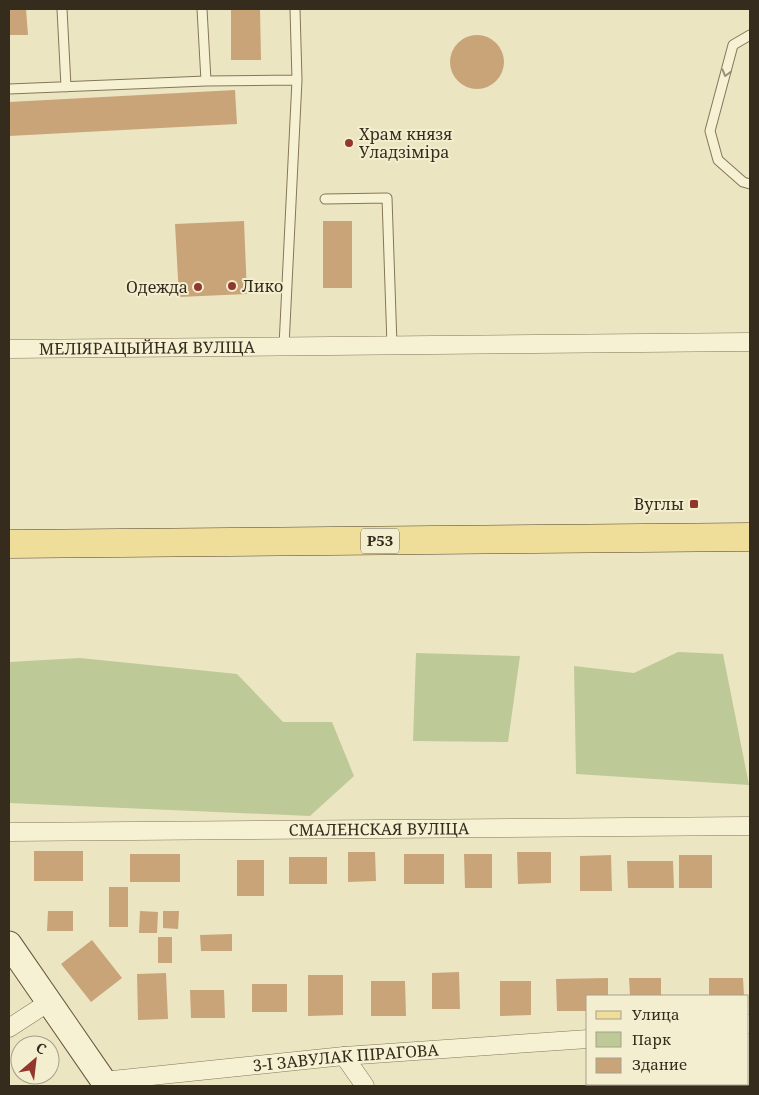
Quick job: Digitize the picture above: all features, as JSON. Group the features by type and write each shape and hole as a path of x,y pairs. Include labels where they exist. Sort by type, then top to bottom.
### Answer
{"main road":[{"name":"Р53","path":"9,544 750,537"},
{"path":"9,944 105,1083"}],"street":[{"name":"МЕЛІЯРАЦЫЙНАЯ ВУЛІЦА","path":"9,349 750,342"},
{"name":"СМАЛЕНСКАЯ ВУЛІЦА","path":"9,832 750,826"},
{"path":"9,1028 49,1002"},
{"name":"3-І ЗАВУЛАК ПІРАГОВА","path":"105,1083 344,1056 586,1039"},
{"path":"344,1056 365,1086"}],"lane":[{"path":"62,9 66,87"},
{"path":"202,9 206,81"},
{"path":"284,346 297,80 295,9"},
{"path":"750,35 733,45 710,131 718,160 743,182 750,184"},
{"path":"9,89 206,81 297,80"},
{"path":"325,199 388,198 392,345"}],"green space":[{"path":"678,652 723,654 749,785 576,774 574,666 634,673"},
{"path":"416,653 520,656 508,742 413,741"},
{"path":"80,658 237,674 283,722 332,722 354,776 310,816 9,803 9,662"}],"building":[{"path":"9,9 26,9 28,35 9,35"},
{"path":"231,9 260,9 261,60 231,60"},
{"path":"477,35 487,37 496,43 502,52 504,62 502,72 496,81 487,87 477,89 467,87 458,81 452,72 450,62 452,52 458,43 467,37"},
{"path":"235,90 237,124 9,136 9,102"},
{"path":"244,221 247,294 179,297 175,224"},
{"path":"323,221 352,221 352,288 323,288"},
{"path":"34,851 83,851 83,881 34,881"},
{"path":"348,852 375,852 376,881 348,882"},
{"path":"517,852 551,852 551,883 518,884"},
{"path":"130,854 180,854 180,882 130,882"},
{"path":"404,854 444,854 444,884 404,884"},
{"path":"464,854 492,854 492,888 465,888"},
{"path":"611,855 612,891 580,891 580,856"},
{"path":"679,855 712,855 712,888 679,888"},
{"path":"289,857 327,857 327,884 289,884"},
{"path":"237,860 264,860 264,896 237,896"},
{"path":"627,861 673,861 674,888 628,888"},
{"path":"109,887 128,887 128,927 109,927"},
{"path":"48,911 73,911 73,931 47,931"},
{"path":"140,911 158,912 157,933 139,933"},
{"path":"163,911 179,911 178,929 163,928"},
{"path":"232,934 232,951 201,951 200,935"},
{"path":"158,937 172,937 172,963 158,963"},
{"path":"92,940 122,978 91,1002 61,964"},
{"path":"459,972 460,1009 432,1009 432,973"},
{"path":"166,973 168,1019 138,1020 137,974"},
{"path":"308,975 343,975 343,1015 308,1016"},
{"path":"608,978 608,995 586,995 586,1011 557,1011 556,979"},
{"path":"629,978 661,978 661,995 630,995"},
{"path":"709,978 743,978 744,995 709,995"},
{"path":"371,981 405,981 406,1016 371,1016"},
{"path":"500,981 531,981 531,1015 500,1016"},
{"path":"252,984 287,984 287,1012 252,1012"},
{"path":"190,990 224,990 225,1018 191,1018"}],"place":[{"name":"Храм князя Уладзіміра","path":"349,143"},
{"name":"Лико","path":"232,286"},
{"name":"Одежда","path":"198,287"},
{"name":"Вуглы","path":"694,504"}]}
